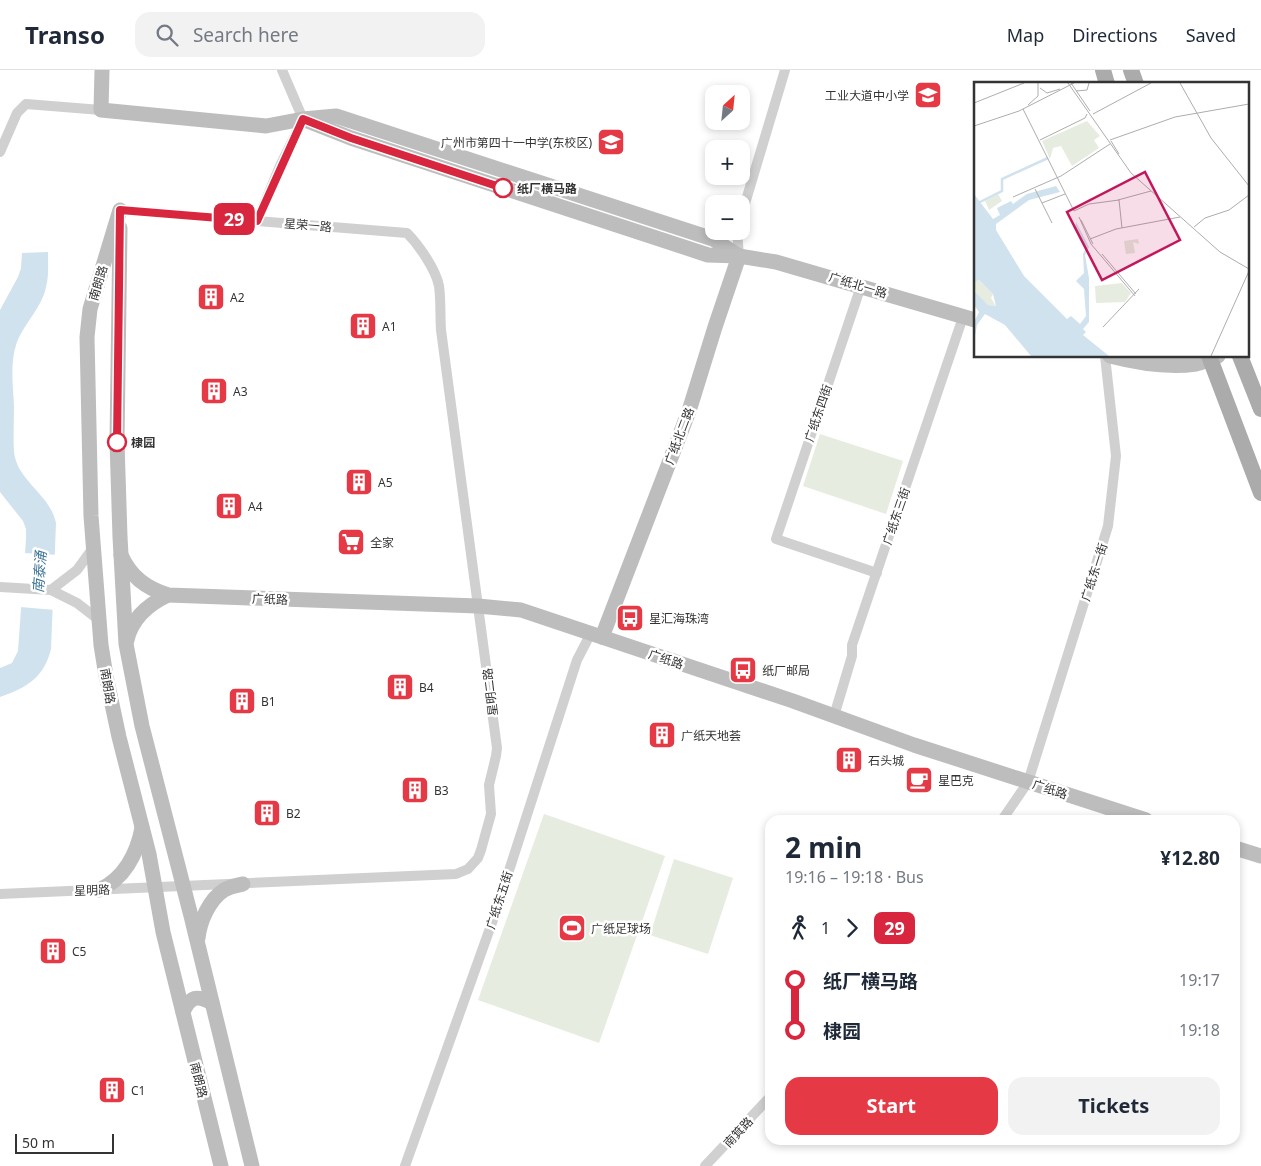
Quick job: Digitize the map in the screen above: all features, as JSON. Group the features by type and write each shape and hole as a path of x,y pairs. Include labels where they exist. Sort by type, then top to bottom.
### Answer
{"main road":[{"path":"1131,70 1135,82"},
{"path":"1212,358 1261,492"},
{"path":"1241,358 1261,409"}],"street":[{"path":"101,110 102,70"},
{"path":"257,221 303,119 282,70"},
{"path":"748,195 785,70"},
{"path":"0,152 17,113 26,104 266,126 303,119 336,116 713,239 739,256"},
{"name":"星荣一路","path":"120,210 407,234"},
{"name":"南朗路","path":"120,210 88,321 90,476 93,548 101,646 111,706 143,826 163,932 221,1166"},
{"name":"南朗路","path":"120,210 117,442 126,644 135,696 252,1166"},
{"name":"星明二路","path":"183,886 456,874 463,872 474,864 481,850 489,822 491,805 489,785 497,748 441,330 439,288 420,247 407,234"},
{"name":"广纸北二路","path":"596,635 689,411 739,256 738,240"},
{"name":"广纸北一路","path":"739,256 776,262 969,319"},
{"name":"广纸东四街","path":"861,286 776,539 876,573"},
{"name":"广纸东三街","path":"834,716 852,656 852,645 876,573 969,319"},
{"name":"广纸东一街","path":"1028,782 1108,526 1116,456 1105,358"},
{"path":"1122,358 1156,364 1181,365 1198,364 1210,358"},
{"path":"56,592 62,583 82,565 93,548"},
{"name":"广纸路","path":"121,555 130,573 140,582 168,595 478,606 521,610 914,745 1130,815"},
{"path":"1,587 56,592 86,609 99,620"},
{"path":"126,644 131,629 142,613 156,601 168,595"},
{"name":"广纸东五街","path":"405,1166 494,917 577,660 596,635"},
{"path":"129,772 142,776 148,772 152,765"},
{"path":"1005,815 1028,782"},
{"path":"99,890 116,880 125,871 136,849 143,826"},
{"path":"1240,850 1261,856"},
{"path":"198,944 201,923 212,903 225,890 243,884"},
{"name":"星明路","path":"0,894 183,886"},
{"path":"183,1012 190,1000 195,998 201,998 212,1003"},
{"name":"南箕路","path":"706,1166 765,1102"}],"shaded area":[{"path":"820,434 903,461 886,514 803,486"},
{"name":"广纸足球场","path":"544,814 665,856 599,1043 478,1000"},
{"path":"674,859 733,878 708,954 650,935"}],"water":[{"name":"南泰涌","path":"48,252 48,279 44,295 19,337 13,360 12,375 14,452 16,462 27,480 41,495 53,513 56,523 51,649 39,675 26,686 0,697 0,668 12,663 18,651 26,529 23,521 0,492 0,310 18,277 22,253"}],"pier":[{"path":"24,553 58,555 55,610 20,607"}],"bus line":[{"name":"29","path":"117,442 120,210 257,221 280,166 303,119 351,138 503,188"}],"place":[{"name":"工业大道中小学","path":"928,95"},
{"name":"广州市第四十一中学(东校区)","path":"611,142"},
{"name":"纸厂横马路","path":"503,188"},
{"name":"A2","path":"211,297"},
{"name":"A1","path":"363,326"},
{"name":"A3","path":"214,391"},
{"name":"棣园","path":"117,442"},
{"name":"A5","path":"359,482"},
{"name":"A4","path":"229,506"},
{"name":"全家","path":"351,542"},
{"name":"星汇海珠湾","path":"630,618"},
{"name":"纸厂邮局","path":"743,670"},
{"name":"B4","path":"400,687"},
{"name":"B1","path":"242,701"},
{"name":"广纸天地荟","path":"662,735"},
{"name":"石头城","path":"849,760"},
{"name":"星巴克","path":"919,780"},
{"name":"B3","path":"415,790"},
{"name":"B2","path":"267,813"},
{"name":"广纸足球场","path":"572,928"},
{"name":"C5","path":"53,951"},
{"name":"C1","path":"112,1090"}]}
